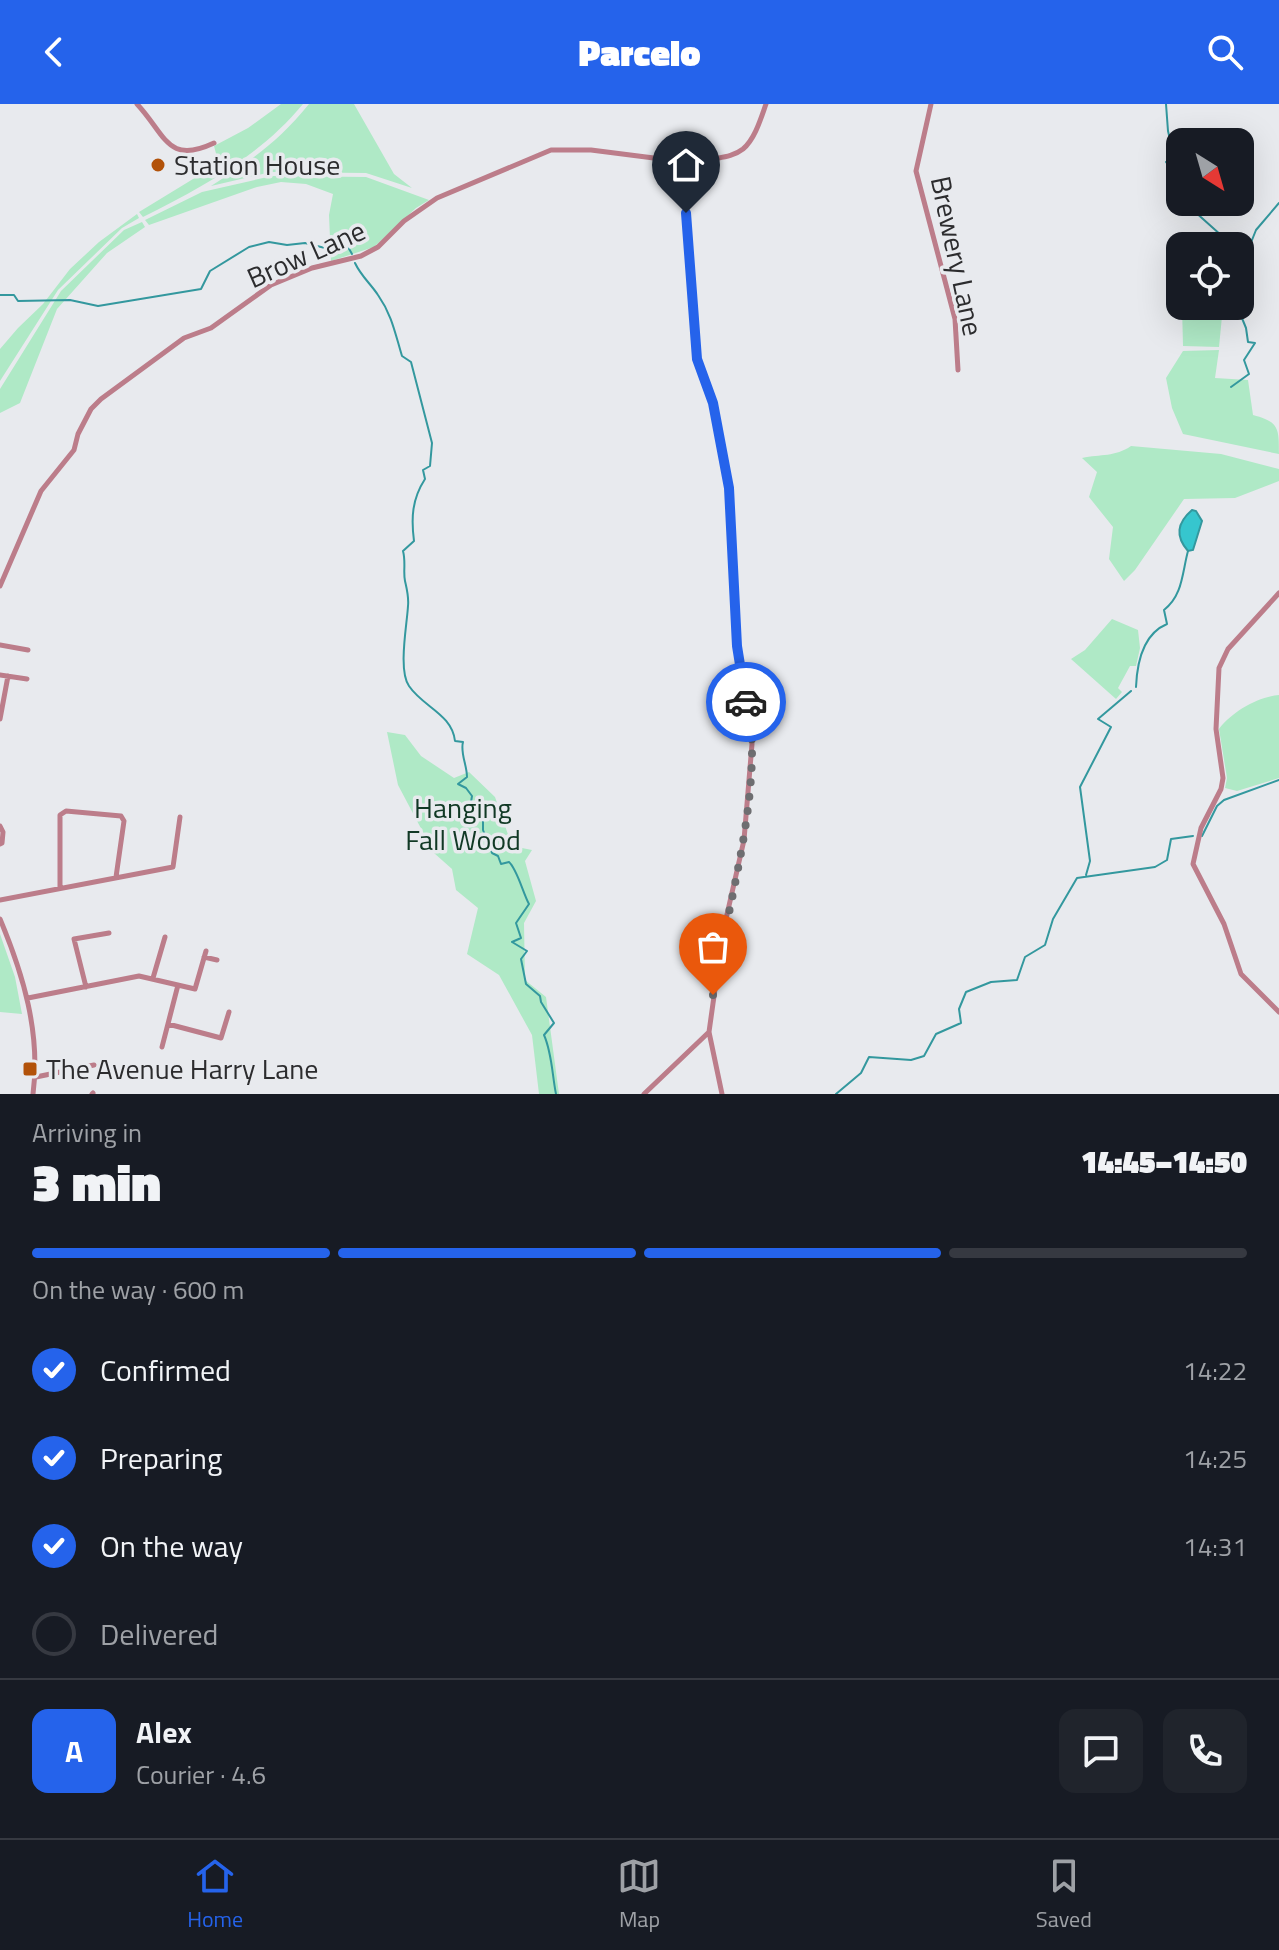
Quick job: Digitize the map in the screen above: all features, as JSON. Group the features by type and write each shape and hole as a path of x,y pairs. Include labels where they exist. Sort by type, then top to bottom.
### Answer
{"street":[{"path":"137,104 170,145 181,152 195,152 214,143"},
{"path":"722,1094 709,1032 723,932 744,840 752,744 737,646 729,488 713,403 701,374 694,341 685,187 689,174 706,159 735,153 745,147 766,104"},
{"name":"Brewery Lane","path":"931,104 916,171 955,319 958,370"},
{"name":"Brow Lane","path":"0,586 41,491 74,450 78,434 91,409 184,338 211,328 271,285 312,268 361,256 378,247 404,221 437,198 551,150 591,150 693,163 696,166"},
{"path":"1279,593 1228,649 1219,668 1216,729 1223,778 1221,789 1201,828 1193,864 1224,924 1241,974 1279,1012"},
{"path":"0,645 28,650"},
{"path":"0,675 27,679"},
{"path":"0,719 8,676"},
{"path":"60,887 60,815 66,811 121,816 124,821 116,877"},
{"path":"0,900 173,867 180,817"},
{"path":"0,826 3,832 0,844"},
{"path":"0,919 28,998 36,1078 33,1094"},
{"path":"86,987 74,939 109,933"},
{"path":"153,978 165,937"},
{"path":"28,998 139,976 195,989 205,954 217,960"},
{"path":"162,1047 178,985"},
{"path":"168,1024 221,1038 229,1012"},
{"path":"644,1094 709,1032"},
{"path":"36,1078 94,1065"}],"green space":[{"path":"281,104 303,104 268,139 229,169 143,217 139,212 216,165 218,161 214,146 248,128"},
{"path":"309,104 354,104 394,174 412,188 366,173 271,172 211,186 264,150"},
{"path":"272,176 366,177 429,200 374,247 331,261 329,215 333,194 306,184 281,182 257,187 149,225 145,220 202,192"},
{"path":"137,214 139,218 122,228 58,290 0,381 0,349 43,304 70,269 99,242"},
{"path":"142,222 145,227 107,253 57,309 20,403 0,413 0,389 61,291 124,230"},
{"path":"1182,320 1222,320 1219,347 1183,346"},
{"path":"1219,350 1215,378 1248,380 1253,415 1268,420 1276,427 1279,454 1183,434 1172,408 1166,378 1183,351"},
{"path":"1131,446 1221,454 1279,469 1279,481 1235,498 1184,499 1124,581 1109,559 1113,527 1089,497 1097,472 1082,458 1113,454"},
{"path":"1112,619 1138,630 1140,648 1136,666 1130,666 1118,688 1122,692 1116,699 1071,659 1085,650"},
{"path":"1279,695 1279,778 1237,791 1225,788 1227,778 1219,729 1246,706"},
{"name":"Hanging Fall Wood","path":"387,732 405,735 421,756 454,778 469,772 495,797 512,846 532,850 525,861 536,901 524,923 525,980 546,997 559,1094 539,1094 532,1035 499,975 467,954 478,908 456,890 452,869 434,853 398,785"},
{"path":"0,934 15,977 22,1014 0,1012"}],"water":[{"path":"1192,510 1202,521 1193,550 1188,551 1181,540 1180,530 1183,520"}],"waterway":[{"path":"1166,104 1168,128"},
{"path":"1254,235 1279,203"},
{"path":"1200,216 1218,232"},
{"path":"0,295 14,295 18,301 70,300 98,306 201,289 210,271 249,247 269,242 287,245 305,243 333,250 348,247 352,254"},
{"path":"355,263 387,310 402,356 411,362 432,443 430,466 423,470 425,479 414,509 414,541 403,551 408,600 404,659 406,679 415,693 449,724 455,741 463,742 467,777 458,784 472,796 470,808 483,816 483,830 492,853 498,856 501,864 509,862 512,865 529,904 516,923 521,938 512,942 527,951 521,959 526,984 540,996 554,1023 544,1035 556,1094"},
{"path":"1231,387 1249,374 1244,360 1255,343 1248,342 1243,320"},
{"path":"1136,687 1143,650 1152,635 1167,624 1164,610 1178,591 1188,551"},
{"path":"1086,875 1090,861 1080,787 1111,727 1098,719 1131,691"},
{"path":"1202,836 1217,806 1224,800 1279,780"},
{"path":"836,1094 861,1073 869,1057 911,1060 924,1056 936,1034 961,1023 959,1009 966,992 991,982 1017,980 1025,957 1045,945 1053,919 1077,878 1155,867 1167,860 1171,839 1193,836"}],"way so far":[{"path":"713,995 723,932 744,840 752,744 746,702"}],"place":[{"name":"Station House","path":"158,165"},
{"name":"The Avenue Harry Lane","path":"30,1069"}],"route":[{"path":"686,213 694,341 701,374 713,403 729,488 737,646 746,702"}]}
